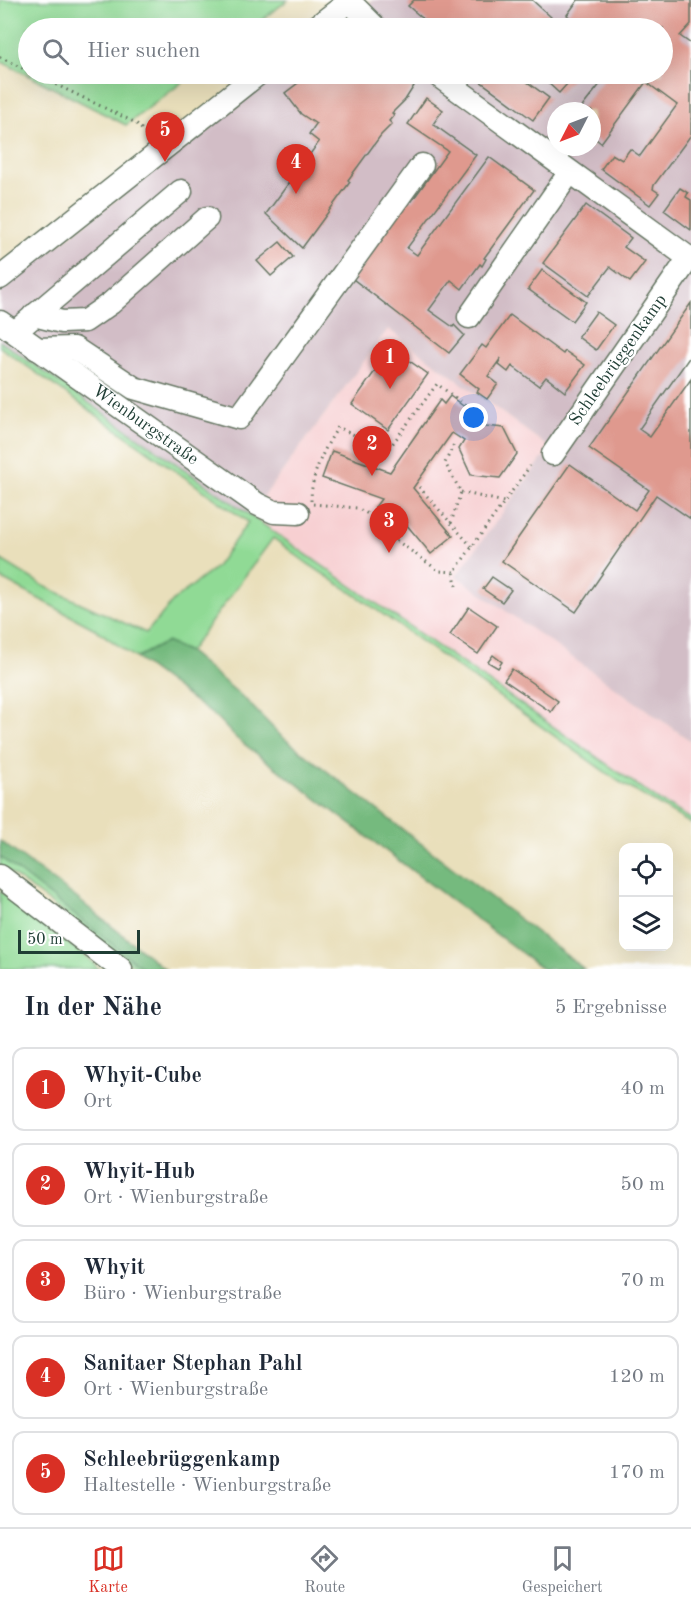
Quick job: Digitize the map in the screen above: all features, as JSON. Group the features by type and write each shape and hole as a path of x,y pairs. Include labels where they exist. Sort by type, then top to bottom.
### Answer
{"street":[{"path":"328,18 350,1 366,18"},
{"path":"0,279 245,84"},
{"name":"Schleebrüggenkamp","path":"450,84 690,259 553,454"},
{"path":"37,349 74,348 134,388 240,418 422,165"},
{"path":"469,317 570,172"},
{"path":"8,327 34,315 181,191"},
{"path":"34,315 62,322 85,321 111,303 207,218"},
{"name":"Wienburgstraße","path":"8,327 257,504 274,512 298,513"},
{"path":"0,876 121,969"}],"path":[{"path":"0,57 18,66"},
{"path":"55,84 136,123 161,151"},
{"path":"454,572 440,571 393,538 376,519 357,508 311,504 311,485 326,445 338,428 387,451 437,384 476,413"},
{"path":"454,444 445,463 462,492 504,502"},
{"path":"456,586 454,572 530,466"},
{"path":"419,488 472,547"},
{"path":"451,523 462,492"}],"shaded area":[{"path":"372,0 691,0 691,741 456,576 550,448 388,329 250,515 0,341 0,290 265,84 673,84 673,18 349,18"},
{"path":"388,329 550,448 457,576 691,741 691,819 660,801 250,515"}],"green space":[{"path":"0,0 288,0 264,18 18,18 18,70 0,61"},
{"path":"45,84 180,84 126,125"},
{"path":"0,341 660,801 691,819 691,824 618,781 273,538 189,652 166,642 136,658 95,629 0,578 0,559 44,586 146,633 174,600 216,567 248,522 0,347"},
{"path":"166,642 189,652 245,699 280,735 584,969 543,969 236,738 217,718 136,658"},
{"path":"0,841 74,896 165,969 144,969 0,857"},
{"path":"0,857 144,969 138,969 0,865"},
{"path":"0,891 89,959 99,969 0,969"}],"building":[{"path":"414,0 532,0 551,17 422,18 408,6"},
{"path":"578,0 691,0 691,24 680,36 691,44 691,135 654,185 653,189 659,193 650,205 601,169 612,154 622,160 630,149 640,156 677,105 649,84 673,84 673,18 570,18 567,15"},
{"path":"297,84 412,84 414,86 405,100 392,113 394,115 389,121 392,124 381,135 348,180 350,182 302,248 266,214 319,142 309,134 316,124 301,114 285,93"},
{"path":"484,84 530,84 549,98 533,120"},
{"path":"549,84 567,84 559,93"},
{"path":"600,84 645,84 601,143 601,102 586,102"},
{"path":"426,98 443,110 433,124 476,155 407,248 417,255 489,157 534,190 484,258 486,259 482,266 480,264 462,289 451,280 429,310 453,327 454,325 464,335 449,353 353,279 407,198 412,201 448,151 408,124"},
{"path":"680,188 688,193 686,197 691,200 691,230 664,210"},
{"path":"586,205 631,238 624,247 645,262 630,282 610,267 588,296 543,263"},
{"path":"280,242 293,257 271,276 257,261"},
{"path":"542,270 586,302 572,321 528,289"},
{"path":"691,303 691,355 639,429 650,437 691,379 691,519 656,495 576,612 502,561 570,464 635,510 649,490 589,448"},
{"path":"596,312 614,325 596,350 578,337"},
{"path":"510,315 563,354 565,351 585,365 565,392 546,377 539,386 512,366 508,372 498,364 501,358 488,376 498,384 487,399 477,392 479,389 460,374 482,345 486,348"},
{"path":"391,348 428,374 388,430 352,404"},
{"path":"450,396 471,412 466,419 464,417 460,422 472,431 476,425 504,428 517,454 500,478 471,475 459,449 464,441 452,433 413,488 453,536 431,554 391,506 385,514 375,507 381,499 322,478 332,451 390,472 440,400 444,404"},
{"path":"492,577 511,590 502,602 483,589"},
{"path":"469,607 497,626 478,654 450,635"},
{"path":"493,655 502,662 498,668 488,662"},
{"path":"512,669 558,701 551,712 504,680"}],"place":[{"name":"Schleebrüggenkamp","path":"165,162"},
{"name":"Sanitaer Stephan Pahl","path":"296,194"},
{"name":"Whyit-Cube","path":"390,389"},
{"name":"Whyit-Hub","path":"372,476"},
{"name":"Whyit","path":"389,553"}]}
